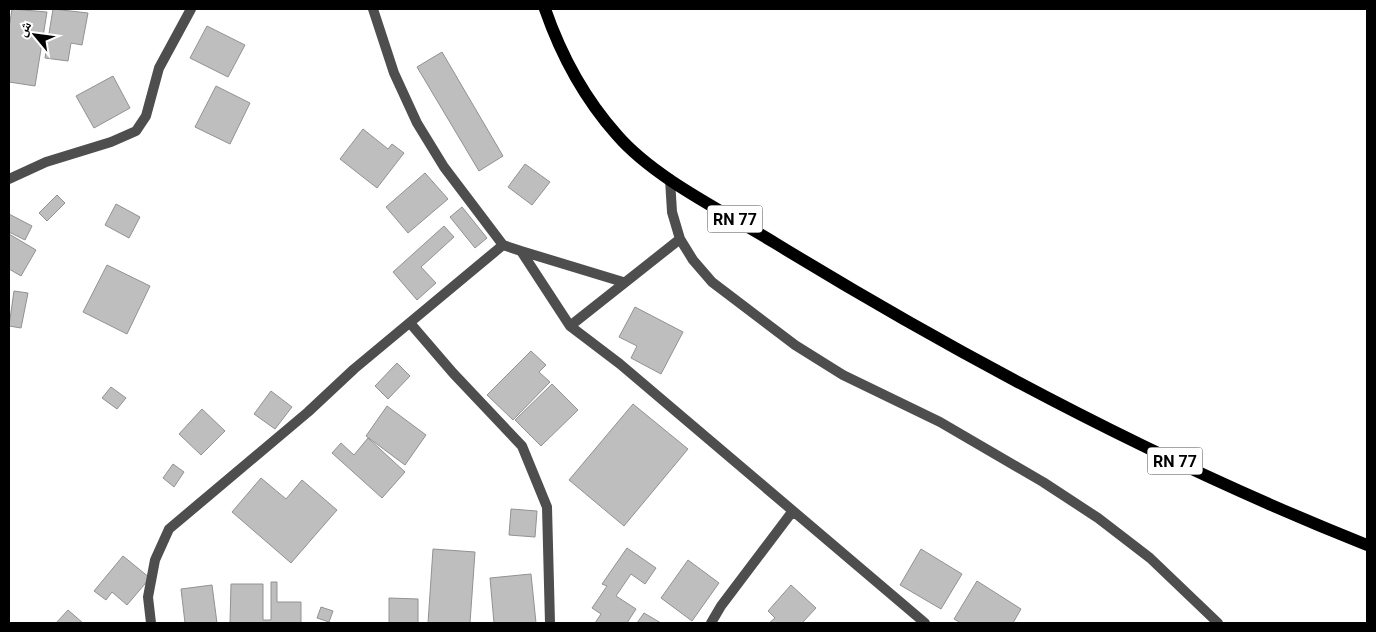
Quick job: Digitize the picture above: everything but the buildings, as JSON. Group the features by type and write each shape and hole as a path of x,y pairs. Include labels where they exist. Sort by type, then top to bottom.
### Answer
{"main road":[{"name":"RN 77","path":"545,9 567,65 594,106 618,136 670,179 815,268 987,365 1191,468 1292,514 1367,545"}],"street":[{"path":"9,179 46,162 111,142 136,131 146,116 159,68 191,9"},
{"path":"373,9 394,73 418,123 444,167 503,245 623,282"},
{"path":"670,179 672,212 680,239 693,260 712,282 788,340 843,376 940,422 1043,482 1091,513 1150,558 1218,623"},
{"path":"570,326 623,282 680,239"},
{"path":"151,623 148,597 155,560 169,529 200,505 308,412 354,369 503,245"},
{"path":"521,251 570,326 620,364 925,623"},
{"path":"410,323 453,373 522,446 547,507 550,623"},
{"path":"711,623 721,606 792,512"}]}
